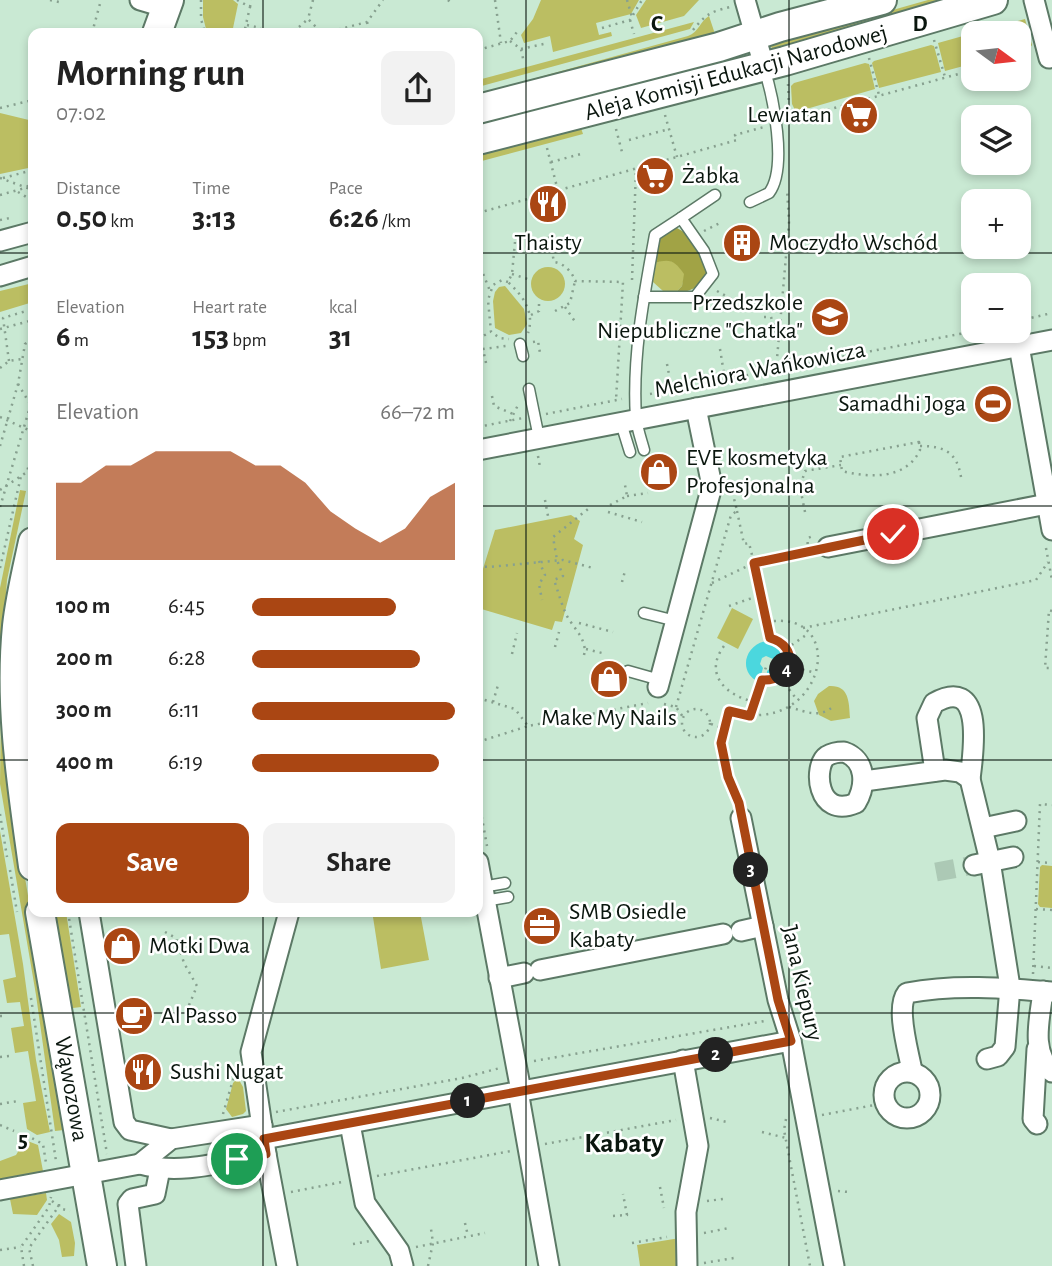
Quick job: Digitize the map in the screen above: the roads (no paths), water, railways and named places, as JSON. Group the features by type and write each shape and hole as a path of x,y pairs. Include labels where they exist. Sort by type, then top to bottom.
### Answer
{"street":[{"path":"745,0 764,66"},
{"name":"Aleja Komisji Edukacji Narodowej","path":"483,108 719,47 883,0"},
{"name":"Aleja Komisji Edukacji Narodowej","path":"483,139 764,66 993,0"},
{"path":"1034,0 1049,58"},
{"path":"0,242 28,234"},
{"path":"2,275 28,267"},
{"path":"2,275 28,276"},
{"name":"Melchiora Wańkowicza","path":"483,449 1052,340"},
{"path":"1019,346 1052,530"},
{"path":"658,689 712,486 696,408"},
{"path":"824,540 1047,504"},
{"path":"28,568 17,626 14,690 18,760 28,831"},
{"path":"935,771 928,715 934,703 954,697 969,706 974,717 970,779 983,828 982,863 1010,987 1005,1047 998,1056 987,1059"},
{"path":"864,781 935,771 958,771 970,779"},
{"name":"Jana Kiepury","path":"741,818 778,1000 791,1041 834,1266"},
{"path":"983,828 1016,821"},
{"path":"982,863 1013,857"},
{"path":"483,899 549,1266"},
{"name":"Wąwozowa","path":"30,917 97,1167 102,1266"},
{"path":"90,917 124,1122 130,1130 171,1139 203,1134 264,1139"},
{"path":"287,1266 251,1052 288,917"},
{"path":"499,978 763,926"},
{"path":"912,1071 902,1014 902,1002 907,993 937,987 1043,986 1033,1119 1037,1124"},
{"path":"0,1190 52,1181 97,1167 140,1164 160,1169 181,1169 206,1164 264,1139 791,1041"},
{"path":"1038,1045 1042,1059 1052,1072"},
{"path":"683,1060 698,1146 687,1204 687,1266"},
{"path":"912,1071 920,1074 930,1088 930,1097 924,1110 904,1117 891,1113 885,1103 886,1088 891,1080 912,1071"},
{"path":"350,1124 365,1203 401,1258"},
{"path":"203,1134 214,1148 212,1157 206,1164"},
{"path":"140,1164 171,1139"},
{"path":"136,1266 128,1204 132,1199 155,1194 160,1169"}],"lane":[{"path":"750,202 766,195 774,186 777,124 764,66"},
{"path":"630,452 629,422 636,397 639,328 655,234 715,195"},
{"path":"644,297 695,297 713,274 704,251 681,218"},
{"path":"519,341 523,356"},
{"path":"529,389 539,438"},
{"path":"629,422 644,450"},
{"path":"644,613 676,621"},
{"path":"628,671 658,689"},
{"path":"483,894 505,883"},
{"path":"483,894 508,897"}],"water":[{"path":"767,641 781,647 786,661 780,672 767,677 773,659 766,656 762,658 760,664 763,668 759,682 748,672 747,659 753,647"}],"tunnel":[{"path":"936,872 974,865"}],"place":[{"name":"Lewiatan","path":"859,115"},
{"name":"Żabka","path":"655,176"},
{"name":"Thaisty","path":"548,204"},
{"name":"Moczydło Wschód","path":"742,243"},
{"name":"Przedszkole Niepubliczne \"Chatka\"","path":"830,317"},
{"name":"Samadhi Joga","path":"993,404"},
{"name":"EVE kosmetyka Profesjonalna","path":"659,472"},
{"name":"Make My Nails","path":"609,679"},
{"name":"SMB Osiedle Kabaty","path":"542,926"},
{"name":"Motki Dwa","path":"122,946"},
{"name":"Al Passo","path":"134,1016"},
{"name":"Sushi Nugat","path":"143,1072"}],"district":[{"name":"Kabaty","path":"624,1144"}]}
